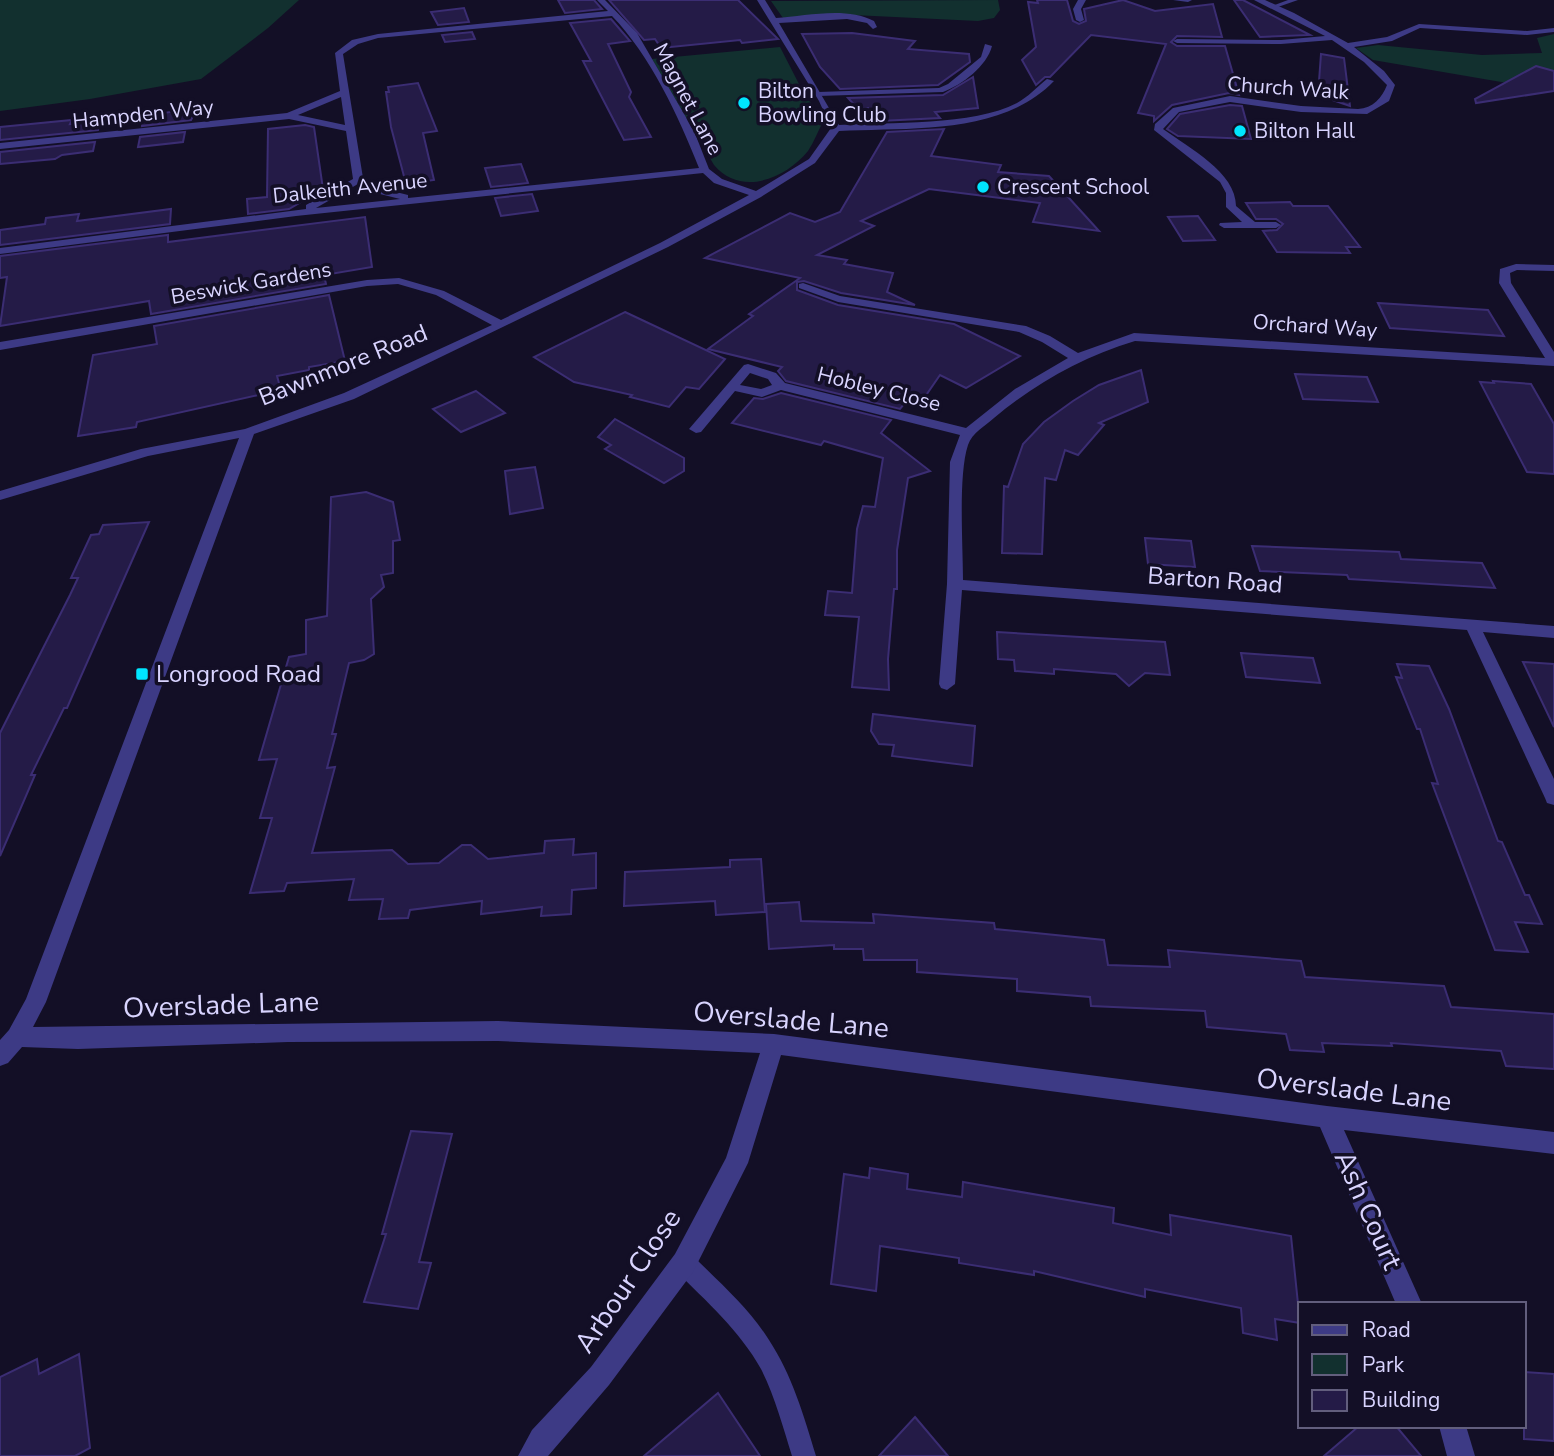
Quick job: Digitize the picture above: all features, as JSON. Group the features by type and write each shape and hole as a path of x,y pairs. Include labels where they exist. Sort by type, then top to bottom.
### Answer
{"street":[{"name":"Magnet Lane","path":"601,0 633,33 689,131 705,170 718,181 757,195"},
{"path":"761,0 836,128 908,124 998,113 1020,105 1050,81"},
{"path":"1080,20 1077,9 1082,0"},
{"path":"1177,0 1188,0"},
{"name":"Church Walk","path":"1251,224 1231,207 1231,193 1224,180 1159,130 1158,126 1176,110 1230,99 1301,109 1367,111 1388,97 1391,85 1385,77 1346,46 1275,6 1258,0"},
{"path":"358,180 339,53 346,47 368,38 615,13"},
{"path":"773,21 834,17 863,19 870,21 873,27"},
{"path":"1346,46 1388,39 1419,26 1527,33 1554,30"},
{"path":"1177,41 1199,46 1332,38"},
{"name":"Hampden Way","path":"0,146 289,116 345,92"},
{"name":"Hampden Way","path":"289,116 351,129"},
{"name":"Bawnmore Road","path":"0,1056 17,1037 39,991 248,432 349,396 501,325 757,195 812,161 836,128"},
{"name":"Dalkeith Avenue","path":"0,251 296,213 705,170"},
{"path":"358,180 380,191 415,200"},
{"path":"296,213 332,197 358,180"},
{"path":"1224,225 1276,225"},
{"path":"1554,268 1516,267 1504,271 1505,283 1554,362"},
{"name":"Beswick Gardens","path":"0,346 367,282 399,281 440,293 501,325"},
{"path":"803,286 838,299 1023,329 1077,358"},
{"name":"Orchard Way","path":"968,433 1014,393 1097,348 1134,337 1554,362"},
{"name":"Hobley Close","path":"696,429 748,368 772,376 780,386"},
{"name":"Hobley Close","path":"732,387 762,393 780,386 968,433"},
{"path":"0,495 146,452 248,432"},
{"path":"947,684 955,584 957,462 968,433"},
{"name":"Barton Road","path":"955,584 1554,632"},
{"path":"1472,625 1554,798"},
{"name":"Overslade Lane","path":"17,1037 78,1039 288,1032 498,1031 774,1044 1327,1117 1554,1143"},
{"name":"Arbour Close","path":"532,1456 542,1440 600,1376 684,1263 736,1163 774,1044"},
{"name":"Ash Court","path":"1327,1117 1408,1302"},
{"path":"1453,1428 1461,1456"}],"lane":[{"path":"1275,6 1295,0"},
{"path":"818,94 940,90 951,86 985,58 988,46"},
{"path":"684,1263 760,1346 780,1384 804,1456"}],"green space":[{"path":"0,0 299,0 268,28 201,79 90,99 0,111"},
{"path":"998,0 1000,10 994,18 978,21 832,14 783,18 771,1"},
{"path":"1554,34 1554,91 1373,60 1356,48 1378,45 1482,55 1542,53 1537,38"},
{"name":"Bilton Bowling Club","path":"780,47 823,122 808,151 787,170 762,181 737,180 725,175 714,165 652,59"}],"building":[{"path":"558,0 594,0 602,9 565,13"},
{"path":"609,0 738,0 778,39 661,48 655,39 644,40"},
{"path":"1037,0 1067,0 1073,21 1079,24 1086,21 1084,9 1123,0 1155,11 1213,4 1222,37 1177,36 1171,42 1177,46 1225,46 1239,95 1229,93 1172,105 1154,121 1154,116 1138,113 1166,44 1091,35 1050,77 1045,77 1036,85 1022,60 1036,47 1028,2 1038,3"},
{"path":"1234,0 1243,0 1310,35 1260,37"},
{"path":"464,8 469,22 438,25 431,12"},
{"path":"611,19 630,41 608,44 631,92 629,97 651,137 624,140 583,61 591,61 570,23"},
{"path":"472,32 475,39 445,42 442,35"},
{"path":"852,33 915,41 908,49 969,54 970,62 938,85 840,89 820,67 802,34"},
{"path":"1321,54 1344,58 1350,106 1318,95"},
{"path":"1536,66 1554,71 1554,91 1476,103 1475,99"},
{"path":"973,77 978,108 935,112 940,118 879,121 868,108 858,109 848,98 943,95"},
{"path":"418,83 437,131 423,133 434,180 406,184 391,127 386,92 389,92 388,87"},
{"path":"1230,105 1242,106 1251,139 1178,136 1167,129 1180,114"},
{"path":"197,108 191,120 142,126 143,116"},
{"path":"72,120 70,124 100,121 98,130 0,140 0,127"},
{"path":"305,125 314,127 323,189 289,209 248,214 247,199 267,197 268,129"},
{"path":"944,129 931,156 1001,165 998,172 1049,176 1099,231 1033,222 1040,203 929,189 861,221 874,226 817,255 847,260 844,264 893,273 887,292 915,305 841,293 804,281 797,282 797,290 838,305 954,324 1020,356 966,388 940,375 922,401 909,398 900,409 786,381 778,371 782,367 708,349 753,316 749,314 800,278 705,258 790,213 815,222 840,212 887,132"},
{"path":"185,132 183,142 138,147 140,137"},
{"path":"95,142 93,151 62,155 55,159 0,164 0,152"},
{"path":"521,164 528,183 491,187 485,168"},
{"path":"532,194 538,211 501,216 495,198"},
{"path":"1290,202 1293,206 1328,206 1360,247 1346,247 1350,253 1277,252 1263,231 1277,230 1283,224 1276,219 1256,219 1246,203"},
{"path":"171,209 170,224 0,245 0,230 45,224 46,218 79,214 77,221"},
{"path":"1198,216 1215,240 1183,241 1168,217"},
{"path":"365,217 372,267 324,275 326,284 151,314 149,301 0,326 7,277 0,278 0,256 168,235 168,242"},
{"path":"329,295 345,361 277,376 281,390 137,422 136,427 78,436 93,355 157,344 154,326"},
{"path":"1378,303 1488,310 1504,336 1390,328"},
{"path":"625,312 725,359 699,389 686,387 669,407 630,397 632,395 574,382 534,357"},
{"path":"1141,370 1148,402 1099,423 1104,425 1078,455 1065,450 1056,480 1045,478 1042,554 1002,553 1004,486 1008,487 1023,444 1044,422 1073,401 1099,385"},
{"path":"1295,374 1367,377 1378,402 1303,399"},
{"path":"1493,381 1531,384 1554,424 1554,474 1527,472 1480,382 1494,383"},
{"path":"476,391 505,413 461,432 433,409"},
{"path":"781,393 891,420 881,433 930,471 908,478 897,550 897,589 894,589 888,659 889,690 852,687 859,617 825,615 828,591 852,593 857,529 863,506 875,507 883,458 824,441 821,445 732,423 754,398 763,399"},
{"path":"615,419 684,458 684,471 664,483 605,449 611,445 598,437"},
{"path":"535,467 543,508 510,514 505,471"},
{"path":"366,492 393,502 400,540 393,541 393,573 381,575 384,587 371,599 374,654 364,660 349,663 327,768 335,767 312,853 392,850 408,864 439,863 462,845 471,845 488,859 544,853 545,841 574,839 573,855 596,853 596,888 572,890 571,914 541,916 542,907 481,914 482,901 410,910 408,918 379,919 383,899 349,900 354,879 287,883 284,891 250,893 272,818 260,818 277,759 259,760 289,657 306,654 306,620 327,616 331,497"},
{"path":"149,522 67,708 64,708 31,775 35,775 0,856 0,733 78,578 71,578 91,535 99,534 103,525"},
{"path":"1145,538 1191,541 1195,567 1148,564"},
{"path":"1252,546 1399,552 1401,559 1482,563 1495,588 1349,579 1347,575 1260,571"},
{"path":"997,632 1165,642 1170,675 1145,673 1129,686 1116,674 1054,669 1054,674 1015,671 1014,660 998,659"},
{"path":"1241,653 1313,658 1320,683 1246,677"},
{"path":"1523,662 1554,664 1554,727"},
{"path":"1397,664 1429,666 1449,709 1498,841 1502,842 1525,895 1529,895 1542,924 1515,922 1528,952 1495,950 1432,783 1438,784 1420,729 1417,729 1396,677 1402,678"},
{"path":"873,714 975,726 972,766 892,756 894,745 879,744 871,731"},
{"path":"761,859 765,912 716,915 715,901 624,906 625,872 730,867 730,860"},
{"path":"799,902 801,921 874,923 873,914 994,923 995,929 1104,940 1108,965 1170,967 1168,950 1301,961 1305,977 1444,986 1451,1007 1554,1014 1554,1069 1506,1066 1501,1051 1391,1043 1392,1046 1322,1043 1324,1052 1290,1050 1286,1034 1207,1027 1205,1011 1091,1006 1090,997 1017,991 1017,979 917,972 917,960 864,960 863,949 834,949 834,945 769,949 766,904"},
{"path":"411,1131 452,1134 419,1262 431,1263 418,1309 364,1302 386,1234 382,1234"},
{"path":"870,1168 908,1174 907,1189 962,1197 963,1182 1114,1208 1113,1223 1171,1235 1170,1215 1291,1236 1298,1323 1275,1319 1277,1340 1243,1333 1241,1308 1145,1289 1145,1297 1034,1271 1034,1275 959,1263 959,1258 880,1246 876,1291 831,1284 844,1174 869,1178"},
{"path":"79,1354 90,1448 75,1456 0,1456 0,1377 37,1359 39,1374"},
{"path":"1526,1372 1554,1374 1554,1441 1524,1439"},
{"path":"718,1393 760,1456 644,1456"},
{"path":"915,1417 948,1456 879,1456"},
{"path":"1357,1428 1398,1428 1421,1456 1324,1456"}],"place":[{"name":"Bilton Bowling Club","path":"744,103"},
{"name":"Bilton Hall","path":"1240,131"},
{"name":"Crescent School","path":"983,187"},
{"name":"Longrood Road","path":"142,674"}]}
